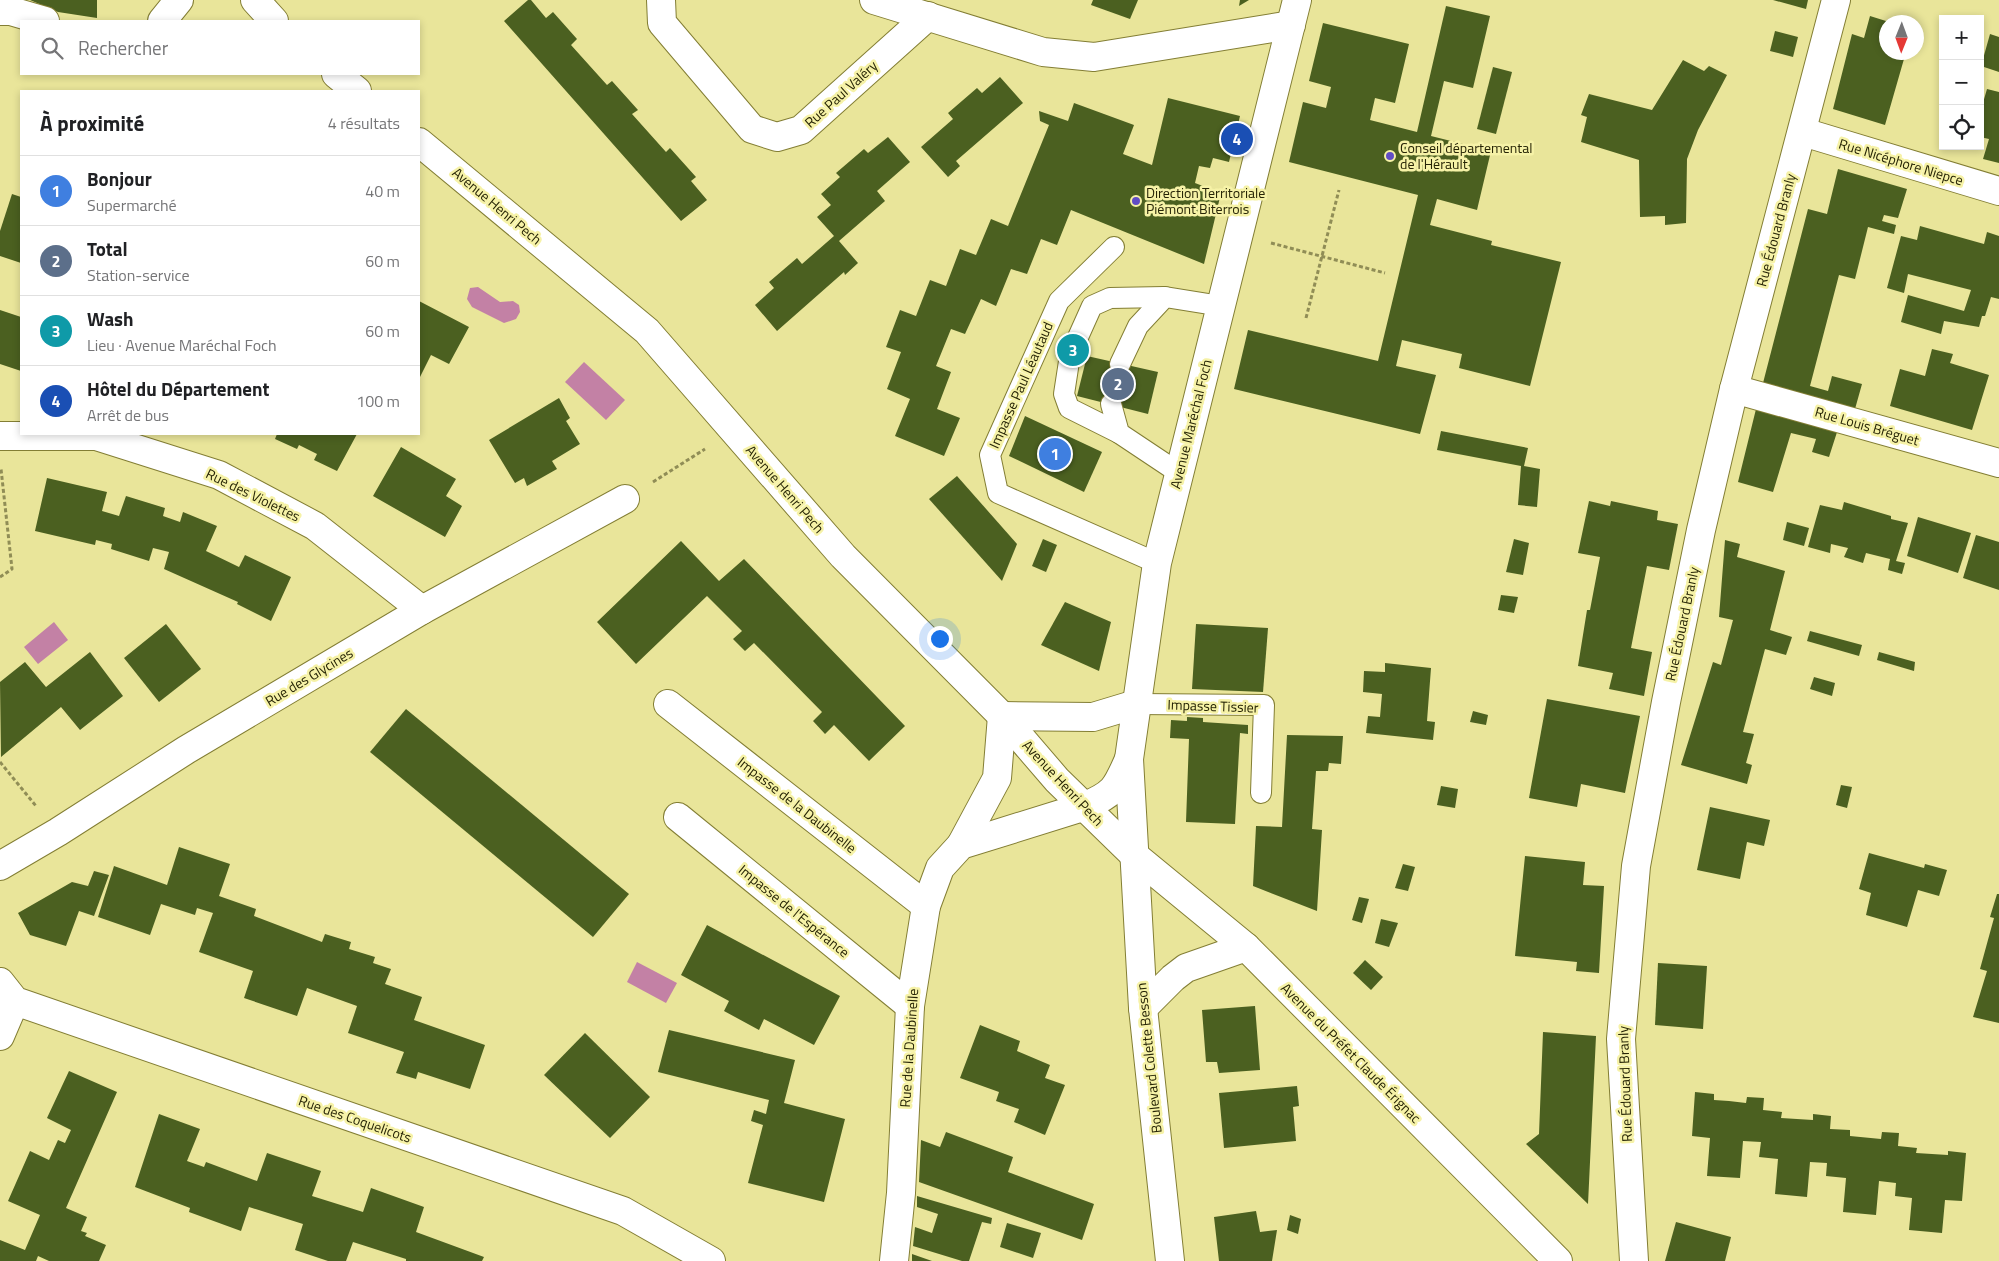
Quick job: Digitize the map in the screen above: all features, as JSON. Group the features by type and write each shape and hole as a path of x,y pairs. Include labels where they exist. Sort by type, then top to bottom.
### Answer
{"street":[{"path":"163,20 179,0"},
{"path":"255,0 273,20"},
{"name":"Rue Paul Valéry","path":"661,0 662,23 752,129 777,137 800,130 928,16"},
{"path":"874,0 1043,52 1094,57 1294,12"},
{"name":"Rue Édouard Branly","path":"1634,1261 1621,1039 1636,866 1701,530 1734,389 1803,132 1836,0"},
{"path":"0,11 10,11 42,20"},
{"name":"Avenue Maréchal Foch","path":"1134,855 1130,759 1136,704 1157,563 1294,12"},
{"path":"337,75 356,90"},
{"name":"Rue Nicéphore Niepce","path":"1803,132 1999,191"},
{"name":"Avenue Henri Pech","path":"420,143 647,331 843,556 1002,716 1056,780 1134,855"},
{"name":"Rue Louis Bréguet","path":"1734,389 1999,463"},
{"name":"Rue des Violettes","path":"0,436 97,435 219,475 315,526 422,610"},
{"name":"Rue des Glycines","path":"0,866 58,832 194,745 422,610 625,499"},
{"name":"Impasse de la Daubinelle","path":"668,704 926,906"},
{"path":"1002,716 1093,717 1136,704"},
{"name":"Rue de la Daubinelle","path":"894,1261 900,1193 910,1006 926,906 940,868 961,845 998,778 1002,716"},
{"path":"961,845 1083,807 1103,798 1117,786 1130,759"},
{"name":"Impasse de l'Espérance","path":"678,817 910,1006"},
{"name":"Avenue du Préfet Claude Érignac","path":"1134,855 1246,947 1558,1261"},
{"name":"Boulevard Colette Besson","path":"1134,855 1143,1008 1170,1261"},
{"path":"1143,1008 1172,978 1186,968 1246,947"},
{"path":"0,1036 7,992"},
{"name":"Rue des Coquelicots","path":"7,992 623,1211 711,1261"}],"lane":[{"name":"Impasse Paul Léautaud","path":"1114,248 1058,301 990,455 998,492 1157,563"},
{"path":"1179,474 1119,434 1069,408 1064,394 1070,355 1092,306 1110,298 1164,296 1221,306"},
{"path":"1120,364 1138,326 1164,296"},
{"path":"1111,404 1119,434"},
{"name":"Impasse Tissier","path":"1136,704 1264,705 1261,793"}],"path":[{"path":"1306,318 1339,190"},
{"path":"1239,234 1385,273"},
{"path":"625,499 683,464 733,429"},
{"path":"0,464 12,569 0,577"},
{"path":"0,762 58,832"}],"shaded area":[{"path":"478,287 500,302 513,301 519,305 520,312 516,319 504,323 472,307 467,299 470,288"},
{"path":"584,362 625,400 606,420 565,382"},
{"path":"54,622 68,640 38,664 24,647"},
{"path":"637,962 677,983 666,1003 627,982"}],"building":[{"path":"30,0 97,0 97,18 58,12"},
{"path":"528,0 531,0 546,18 553,12 577,39 571,45 607,85 612,81 638,110 632,114 666,152 670,148 696,177 691,181 707,200 681,221 504,21"},
{"path":"1093,0 1138,0 1130,19 1091,5"},
{"path":"1240,0 1249,0 1239,6"},
{"path":"1773,0 1808,0 1806,9"},
{"path":"1446,6 1490,16 1473,88 1444,81 1431,136 1491,151 1477,210 1437,199 1430,225 1492,241 1491,245 1561,262 1530,386 1459,368 1462,354 1402,340 1396,366 1436,375 1420,434 1234,389 1248,330 1378,361 1418,195 1289,162 1303,102 1326,108 1331,87 1309,81 1323,23 1409,44 1395,103 1375,98 1370,120 1417,132"},
{"path":"1870,16 1879,19 1879,60 1904,60 1885,125 1833,109 1852,34 1864,38"},
{"path":"1775,31 1798,37 1793,57 1770,51"},
{"path":"1990,34 1999,37 1999,72 1984,67 1984,55"},
{"path":"1683,60 1704,71 1709,66 1727,75 1698,130 1687,159 1686,223 1665,225 1665,216 1640,217 1639,160 1581,142 1587,117 1581,115 1589,94 1652,110"},
{"path":"1493,67 1512,72 1496,134 1477,129"},
{"path":"1000,77 1023,103 956,161 960,166 948,177 921,147 953,119 948,113 977,88 982,93"},
{"path":"1987,89 1999,92 1999,163 1983,159 1989,139 1984,138 1984,99"},
{"path":"1168,98 1240,116 1229,162 1213,158 1210,168 1199,166 1195,183 1221,193 1204,264 1071,210 1057,245 1041,239 1027,274 1011,269 996,306 981,299 965,334 951,329 936,366 951,372 937,409 960,418 944,456 895,436 910,399 887,389 901,352 886,347 900,310 916,316 930,280 946,286 960,249 976,255 991,219 1008,226 1049,125 1040,121 1039,111 1068,121 1074,103 1134,125 1123,154 1152,165"},
{"path":"888,137 910,162 877,191 885,201 839,241 858,263 845,275 844,272 777,331 755,305 774,288 769,282 797,258 802,264 834,236 817,217 831,205 821,194 840,177 836,173 864,149 868,153"},
{"path":"1838,169 1907,189 1898,218 1884,215 1882,221 1896,225 1894,234 1868,227 1855,279 1839,275 1810,386 1828,391 1832,376 1862,384 1855,409 1763,383 1808,209 1827,214"},
{"path":"12,194 20,197 20,263 0,256 0,231"},
{"path":"1920,226 1984,244 1987,232 1999,236 1999,299 1991,297 1979,327 1944,321 1941,334 1901,322 1908,295 1964,311 1971,290 1908,274 1904,293 1887,288 1901,236 1917,240"},
{"path":"420,302 469,327 449,364 431,355 420,377"},
{"path":"0,310 20,317 20,371 0,364"},
{"path":"1932,349 1953,354 1950,363 1989,375 1972,430 1890,406 1900,369 1925,376"},
{"path":"1087,356 1158,372 1148,414 1077,396"},
{"path":"559,398 570,418 566,421 580,444 552,461 557,469 527,486 524,478 515,483 489,440"},
{"path":"1757,405 1838,429 1829,457 1812,452 1816,439 1791,433 1773,492 1738,482"},
{"path":"1025,416 1102,452 1084,492 1009,456"},
{"path":"1441,431 1528,448 1524,466 1540,469 1537,507 1518,505 1521,466 1437,450"},
{"path":"277,435 356,435 337,471 314,460 317,454 299,445 297,449 275,439"},
{"path":"401,447 456,479 446,496 462,506 445,537 373,496"},
{"path":"957,476 1017,544 1002,581 929,499"},
{"path":"47,478 107,492 102,511 119,516 126,496 165,508 163,516 180,522 183,512 217,526 206,551 239,567 245,555 291,577 271,621 237,604 238,602 164,569 169,552 153,548 149,561 111,549 112,544 96,540 95,545 35,531"},
{"path":"1589,501 1610,506 1611,501 1658,511 1657,520 1678,524 1669,570 1647,566 1631,648 1652,652 1644,696 1609,689 1613,673 1578,666 1587,610 1590,610 1600,557 1578,553"},
{"path":"1844,502 1908,523 1896,561 1905,563 1902,574 1888,570 1890,559 1866,553 1863,563 1844,557 1848,548 1831,544 1830,553 1808,547 1820,505 1842,510"},
{"path":"1918,517 1971,533 1958,573 1907,556"},
{"path":"1787,522 1809,528 1804,546 1783,540"},
{"path":"1976,535 1999,542 1999,590 1963,578"},
{"path":"1043,539 1057,545 1046,572 1032,566"},
{"path":"1514,539 1529,543 1523,575 1506,572"},
{"path":"1725,540 1740,544 1737,557 1785,571 1770,630 1792,637 1786,655 1765,649 1743,732 1754,734 1746,763 1752,765 1747,784 1681,765 1713,662 1721,665 1733,620 1719,617"},
{"path":"681,541 719,581 744,559 905,726 869,761 834,725 825,734 813,721 822,712 754,643 745,651 733,639 742,631 707,596 636,664 597,622"},
{"path":"1501,595 1518,597 1514,613 1498,610"},
{"path":"1065,602 1111,622 1099,671 1041,645"},
{"path":"166,624 201,669 159,702 124,658"},
{"path":"1196,624 1268,628 1263,692 1192,689"},
{"path":"1810,631 1862,645 1859,656 1807,641"},
{"path":"90,652 123,696 80,730 61,707 1,757 0,682 25,662 46,687"},
{"path":"1879,652 1915,662 1914,671 1877,660"},
{"path":"1385,663 1431,668 1427,721 1435,722 1433,740 1366,733 1368,716 1380,717 1382,694 1363,692 1364,671 1385,672"},
{"path":"1814,677 1835,683 1832,696 1810,689"},
{"path":"1547,699 1640,716 1625,793 1581,784 1577,807 1529,798"},
{"path":"406,709 629,894 593,937 370,752"},
{"path":"1473,711 1488,715 1486,725 1470,722"},
{"path":"1187,717 1203,718 1203,722 1248,725 1248,734 1240,733 1235,824 1186,822 1189,739 1170,738 1171,720 1187,721"},
{"path":"1287,735 1343,736 1341,764 1329,763 1328,771 1316,771 1312,829 1322,830 1317,911 1253,886 1256,826 1282,827"},
{"path":"1841,785 1852,787 1847,808 1836,805"},
{"path":"1441,786 1458,789 1455,808 1437,805"},
{"path":"1710,807 1770,820 1764,846 1747,842 1740,879 1697,870"},
{"path":"179,847 230,864 219,896 256,909 254,916 322,942 325,934 351,942 349,949 375,957 373,963 391,969 385,984 422,997 414,1020 485,1045 470,1089 418,1072 416,1079 396,1073 404,1052 348,1033 357,1006 307,988 297,1016 244,998 253,971 199,952 213,913 197,908 195,915 161,904 150,935 98,917 114,866 167,885"},
{"path":"1869,853 1924,868 1925,864 1947,870 1939,896 1918,890 1907,927 1866,915 1871,893 1859,889"},
{"path":"1525,856 1585,862 1583,885 1604,886 1599,973 1576,971 1577,962 1515,956"},
{"path":"1403,864 1415,867 1408,891 1395,888"},
{"path":"94,871 109,875 94,916 79,911 66,946 30,935 18,913 72,882 88,886"},
{"path":"1997,894 1999,894 1999,1023 1973,1017 1987,971 1980,969 1994,918 1990,917"},
{"path":"1359,897 1369,899 1362,923 1352,920"},
{"path":"1381,919 1398,923 1389,947 1375,943"},
{"path":"707,925 840,996 814,1045 764,1019 759,1030 724,1011 729,1001 681,975"},
{"path":"1365,960 1383,977 1371,990 1353,973"},
{"path":"1658,963 1707,966 1703,1029 1655,1025"},
{"path":"1255,1006 1260,1070 1219,1073 1217,1062 1206,1062 1202,1010"},
{"path":"980,1025 1020,1041 1017,1051 1050,1065 1045,1078 1065,1085 1045,1135 1014,1122 1019,1109 996,1101 999,1092 960,1078"},
{"path":"669,1030 795,1060 784,1103 845,1119 824,1202 748,1183 763,1125 751,1121 754,1110 766,1114 769,1100 658,1072"},
{"path":"1543,1032 1596,1036 1588,1204 1526,1144 1539,1134"},
{"path":"585,1033 650,1097 610,1138 544,1075"},
{"path":"69,1071 117,1092 66,1208 87,1217 81,1231 87,1233 85,1236 106,1245 99,1261 49,1261 38,1256 36,1261 0,1261 0,1240 25,1250 40,1215 8,1201 30,1151 49,1160 58,1140 65,1143 71,1130 47,1118"},
{"path":"1297,1086 1299,1106 1293,1107 1296,1141 1224,1148 1219,1093"},
{"path":"1695,1092 1714,1094 1714,1100 1746,1103 1747,1097 1764,1098 1763,1110 1782,1112 1781,1118 1813,1120 1813,1114 1831,1116 1830,1129 1850,1130 1850,1136 1881,1139 1882,1132 1899,1133 1898,1146 1917,1148 1916,1153 1948,1155 1948,1151 1966,1153 1962,1201 1945,1200 1942,1233 1909,1230 1912,1198 1895,1196 1896,1183 1879,1181 1876,1215 1843,1212 1846,1178 1826,1176 1827,1163 1810,1162 1807,1197 1775,1194 1778,1159 1759,1157 1761,1142 1743,1141 1740,1178 1707,1176 1710,1138 1692,1136"},
{"path":"159,1114 200,1129 187,1161 204,1167 206,1162 257,1181 267,1153 321,1171 312,1196 363,1212 371,1188 424,1207 416,1232 484,1257 482,1261 406,1261 406,1259 353,1242 346,1261 328,1261 295,1250 303,1224 249,1207 241,1231 189,1212 190,1208 135,1187"},
{"path":"946,1132 1013,1157 1008,1172 1094,1204 1082,1240 919,1182 921,1140 940,1147"},
{"path":"917,1196 992,1218 991,1224 982,1222 969,1261 962,1261 913,1246 915,1227 932,1233 938,1214 917,1207"},
{"path":"1256,1211 1260,1232 1277,1230 1272,1261 1219,1261 1214,1217"},
{"path":"1290,1215 1301,1219 1298,1234 1287,1230"},
{"path":"1676,1222 1731,1237 1725,1261 1665,1261"},
{"path":"1007,1223 1041,1233 1033,1258 1000,1247"},
{"path":"912,1254 932,1261 912,1261"}],"place":[{"name":"Hôtel du Département","path":"1237,139"},
{"name":"Conseil départemental de l'Hérault","path":"1390,156"},
{"name":"Direction Territoriale Piémont Biterrois","path":"1136,201"},
{"name":"Wash","path":"1073,350"},
{"name":"Total","path":"1118,384"},
{"name":"Bonjour","path":"1055,454"}]}
